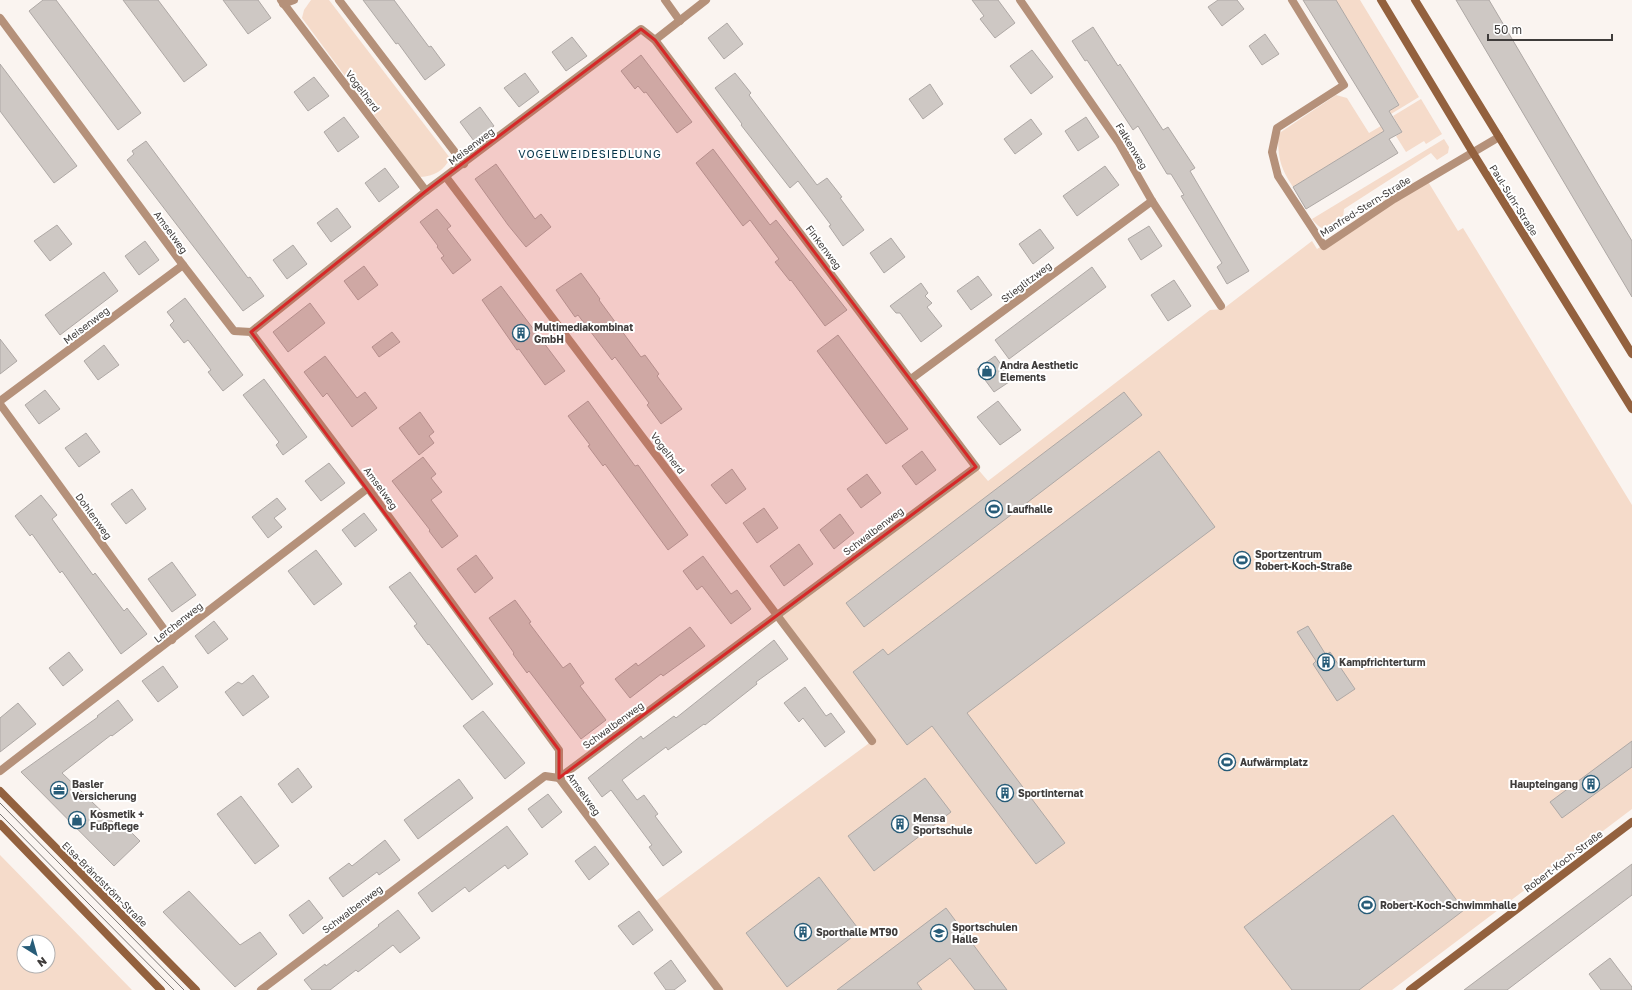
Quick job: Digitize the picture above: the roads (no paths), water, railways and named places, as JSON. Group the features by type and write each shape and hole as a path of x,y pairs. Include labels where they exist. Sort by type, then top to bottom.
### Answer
{"street":[{"name":"Vogelherd","path":"294,0 282,2 426,191"},
{"path":"339,0 464,164"},
{"path":"665,0 680,20"},
{"path":"655,40 706,0"},
{"name":"Falkenweg","path":"1020,0 1120,143 1152,201 1222,306"},
{"name":"Manfred-Stern-Straße","path":"1292,0 1344,85 1277,128 1272,152 1278,176 1324,246 1394,199 1499,137"},
{"name":"Paul-Suhr-Straße","path":"1381,0 1473,153 1632,409"},
{"name":"Paul-Suhr-Straße","path":"1415,0 1632,354"},
{"name":"Amselweg","path":"0,18 183,265 234,331 251,332 368,488 559,750 559,778 719,990"},
{"name":"Meisenweg","path":"251,332 426,191 464,164 641,28 655,40"},
{"name":"Finkenweg","path":"655,40 976,467"},
{"name":"Vogelherd","path":"446,177 872,741"},
{"name":"Stieglitzweg","path":"911,379 1152,201"},
{"name":"Meisenweg","path":"0,402 183,265"},
{"name":"Dohlenweg","path":"0,402 172,640"},
{"name":"Schwalbenweg","path":"261,990 545,776 559,778 976,467"},
{"name":"Lerchenweg","path":"0,771 368,488"},
{"name":"Elsa-Brändström-Straße","path":"0,791 196,990"},
{"name":"Robert-Koch-Straße","path":"1410,990 1632,822"},
{"path":"0,824 161,990"}],"tram line":[{"path":"0,803 184,990"},
{"path":"0,814 174,990"}],"place":[{"name":"Multimediakombinat GmbH","path":"521,333"},
{"name":"Andra Aesthetic Elements","path":"987,371"},
{"name":"Laufhalle","path":"994,509"},
{"name":"Sportzentrum Robert-Koch-Straße","path":"1242,560"},
{"name":"Kampfrichterturm","path":"1326,662"},
{"name":"Aufwärmplatz","path":"1227,762"},
{"name":"Haupteingang","path":"1591,784"},
{"name":"Basler Versicherung","path":"59,790"},
{"name":"Sportinternat","path":"1005,793"},
{"name":"Kosmetik + Fußpflege","path":"77,820"},
{"name":"Mensa Sportschule","path":"900,824"},
{"name":"Robert-Koch-Schwimmhalle","path":"1367,905"},
{"name":"Sporthalle MT90","path":"803,932"},
{"name":"Sportschulen Halle","path":"939,933"}],"district":[{"name":"VOGELWEIDESIEDLUNG","path":"590,153"}]}
